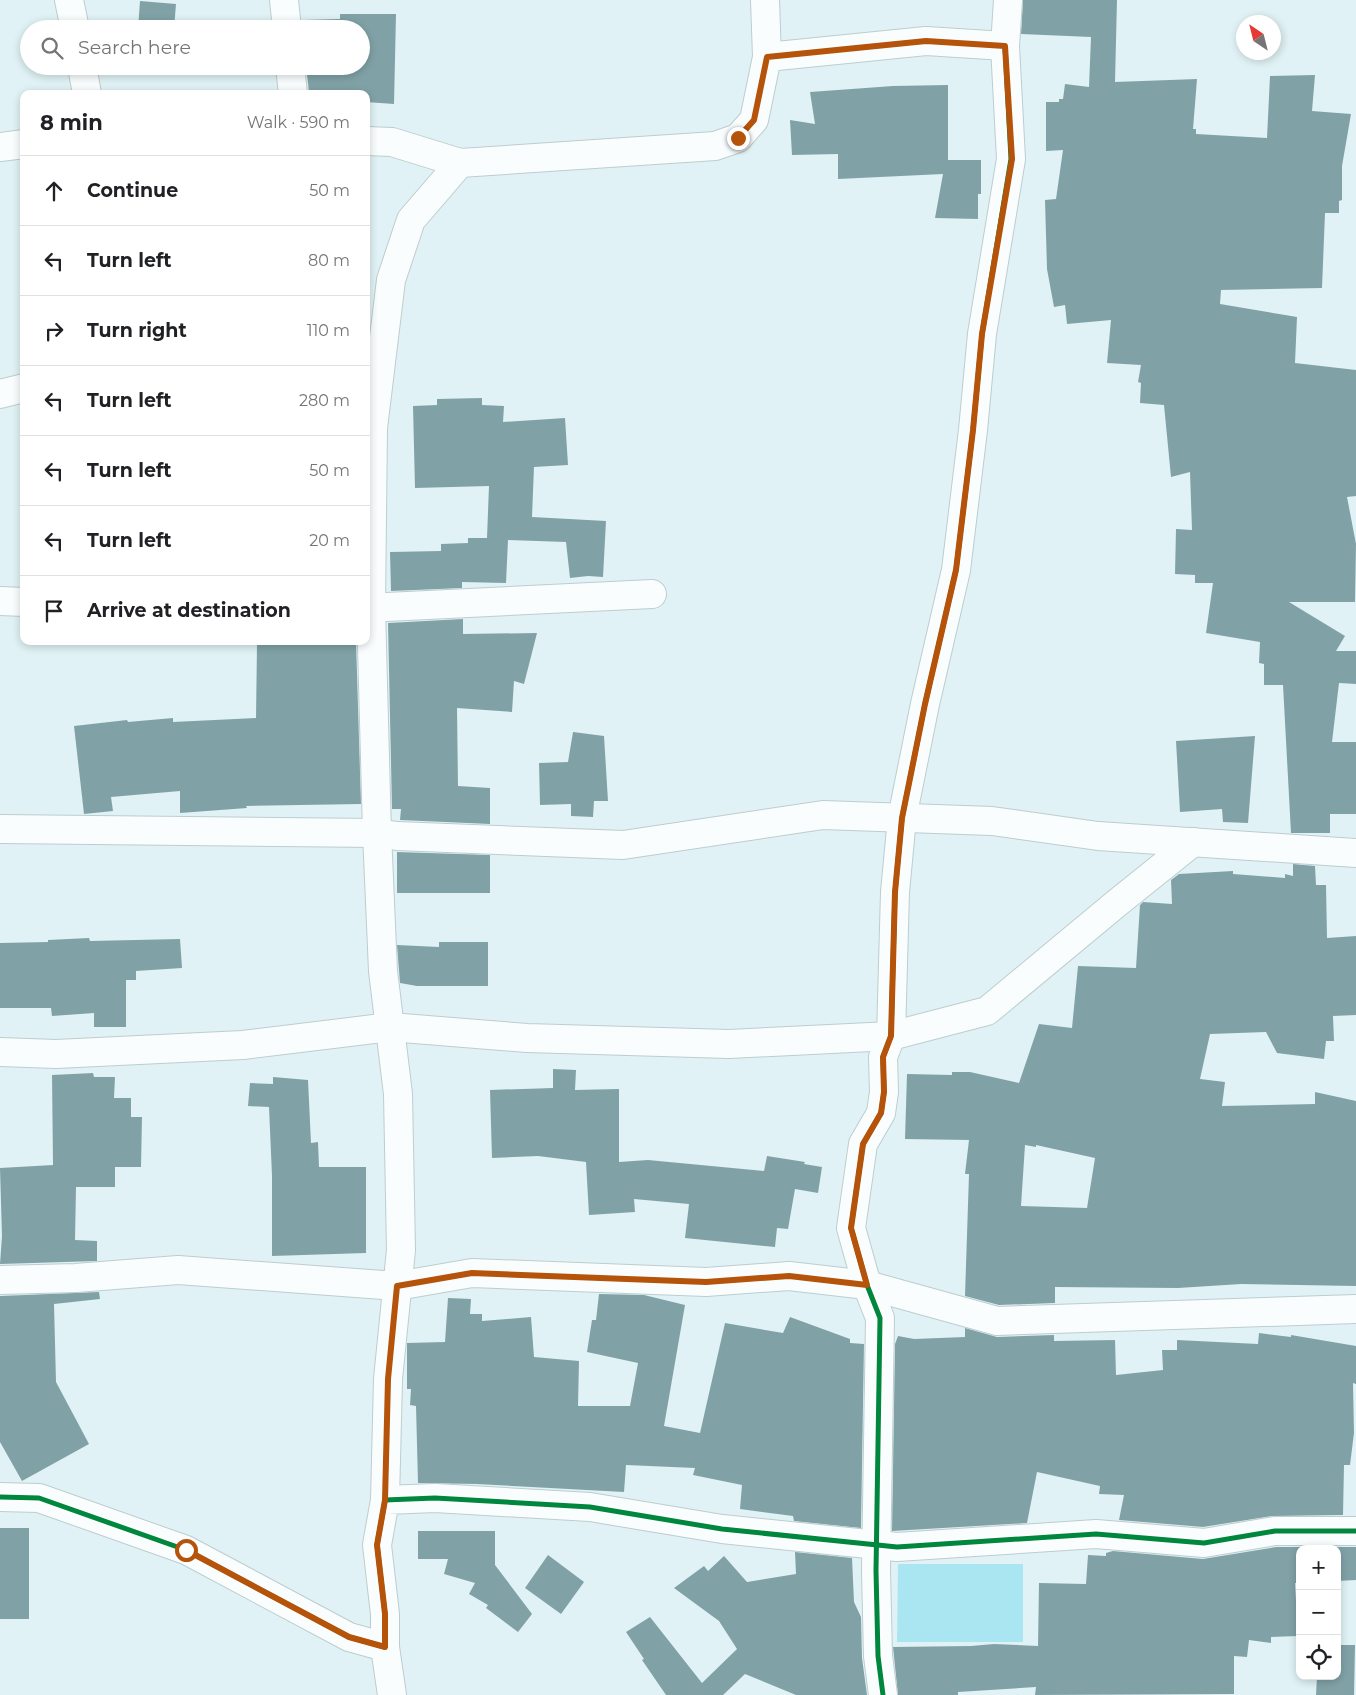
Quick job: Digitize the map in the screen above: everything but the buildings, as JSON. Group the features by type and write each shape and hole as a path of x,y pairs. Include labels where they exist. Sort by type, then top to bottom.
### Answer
{"street":[{"path":"69,0 72,20"},
{"path":"284,0 286,20"},
{"path":"370,141 392,142 460,163 715,146 738,138 754,120 767,57 765,0"},
{"path":"883,1695 878,1656 876,1546 880,1318 867,1285 851,1228 863,1144 881,1113 884,1092 883,1057 891,1036 895,892 902,818 925,704 956,570 973,430 982,334 1012,159 1005,46 1008,0"},
{"path":"767,57 926,41 1005,46"},
{"path":"84,75 86,90"},
{"path":"291,75 293,90"},
{"path":"0,147 20,144"},
{"path":"370,563 372,384 391,280 411,220 460,163"},
{"path":"0,394 20,389"},
{"path":"370,608 652,594"},
{"path":"0,601 20,602"},
{"path":"370,636 383,971 398,1094 400,1250 388,1379 385,1500 377,1545 385,1614 385,1647 392,1695"},
{"path":"0,828 377,833 397,836 623,845 823,815 992,821 1098,836 1356,853"},
{"path":"0,1052 56,1054 243,1045 390,1028 527,1038 729,1044 891,1036 988,1011 1193,842"},
{"path":"0,1280 76,1278 178,1270 397,1286 472,1273 706,1282 789,1276 867,1285 997,1321 1356,1309"},
{"path":"0,1498 39,1498 186,1550 349,1637 385,1647"},
{"path":"385,1500 435,1498 590,1507 722,1529 897,1547 1096,1534 1204,1543 1275,1531 1356,1531"}],"shaded area":[{"path":"898,1564 1023,1564 1023,1642 897,1642"}],"cycle path":[{"path":"883,1695 878,1656 876,1571 880,1318 867,1285 851,1228 863,1144 881,1113 884,1092 883,1057 891,1036 895,892 902,818 925,704 956,570 973,430 982,334 1011,159 1005,46"},
{"path":"0,1497 39,1498 186,1550 349,1637 385,1647 385,1614 377,1545 385,1500 435,1498 590,1507 722,1529 897,1547 1096,1534 1204,1543 1275,1531 1356,1531"}],"route":[{"path":"186,1550 349,1637 385,1647 385,1614 377,1545 385,1500 388,1379 397,1286 472,1273 706,1282 789,1276 867,1285 851,1228 863,1144 881,1113 884,1092 883,1057 891,1036 895,892 902,818 925,704 956,570 973,430 982,334 1012,159 1005,46 926,41 767,57 754,120 738,138"}]}
